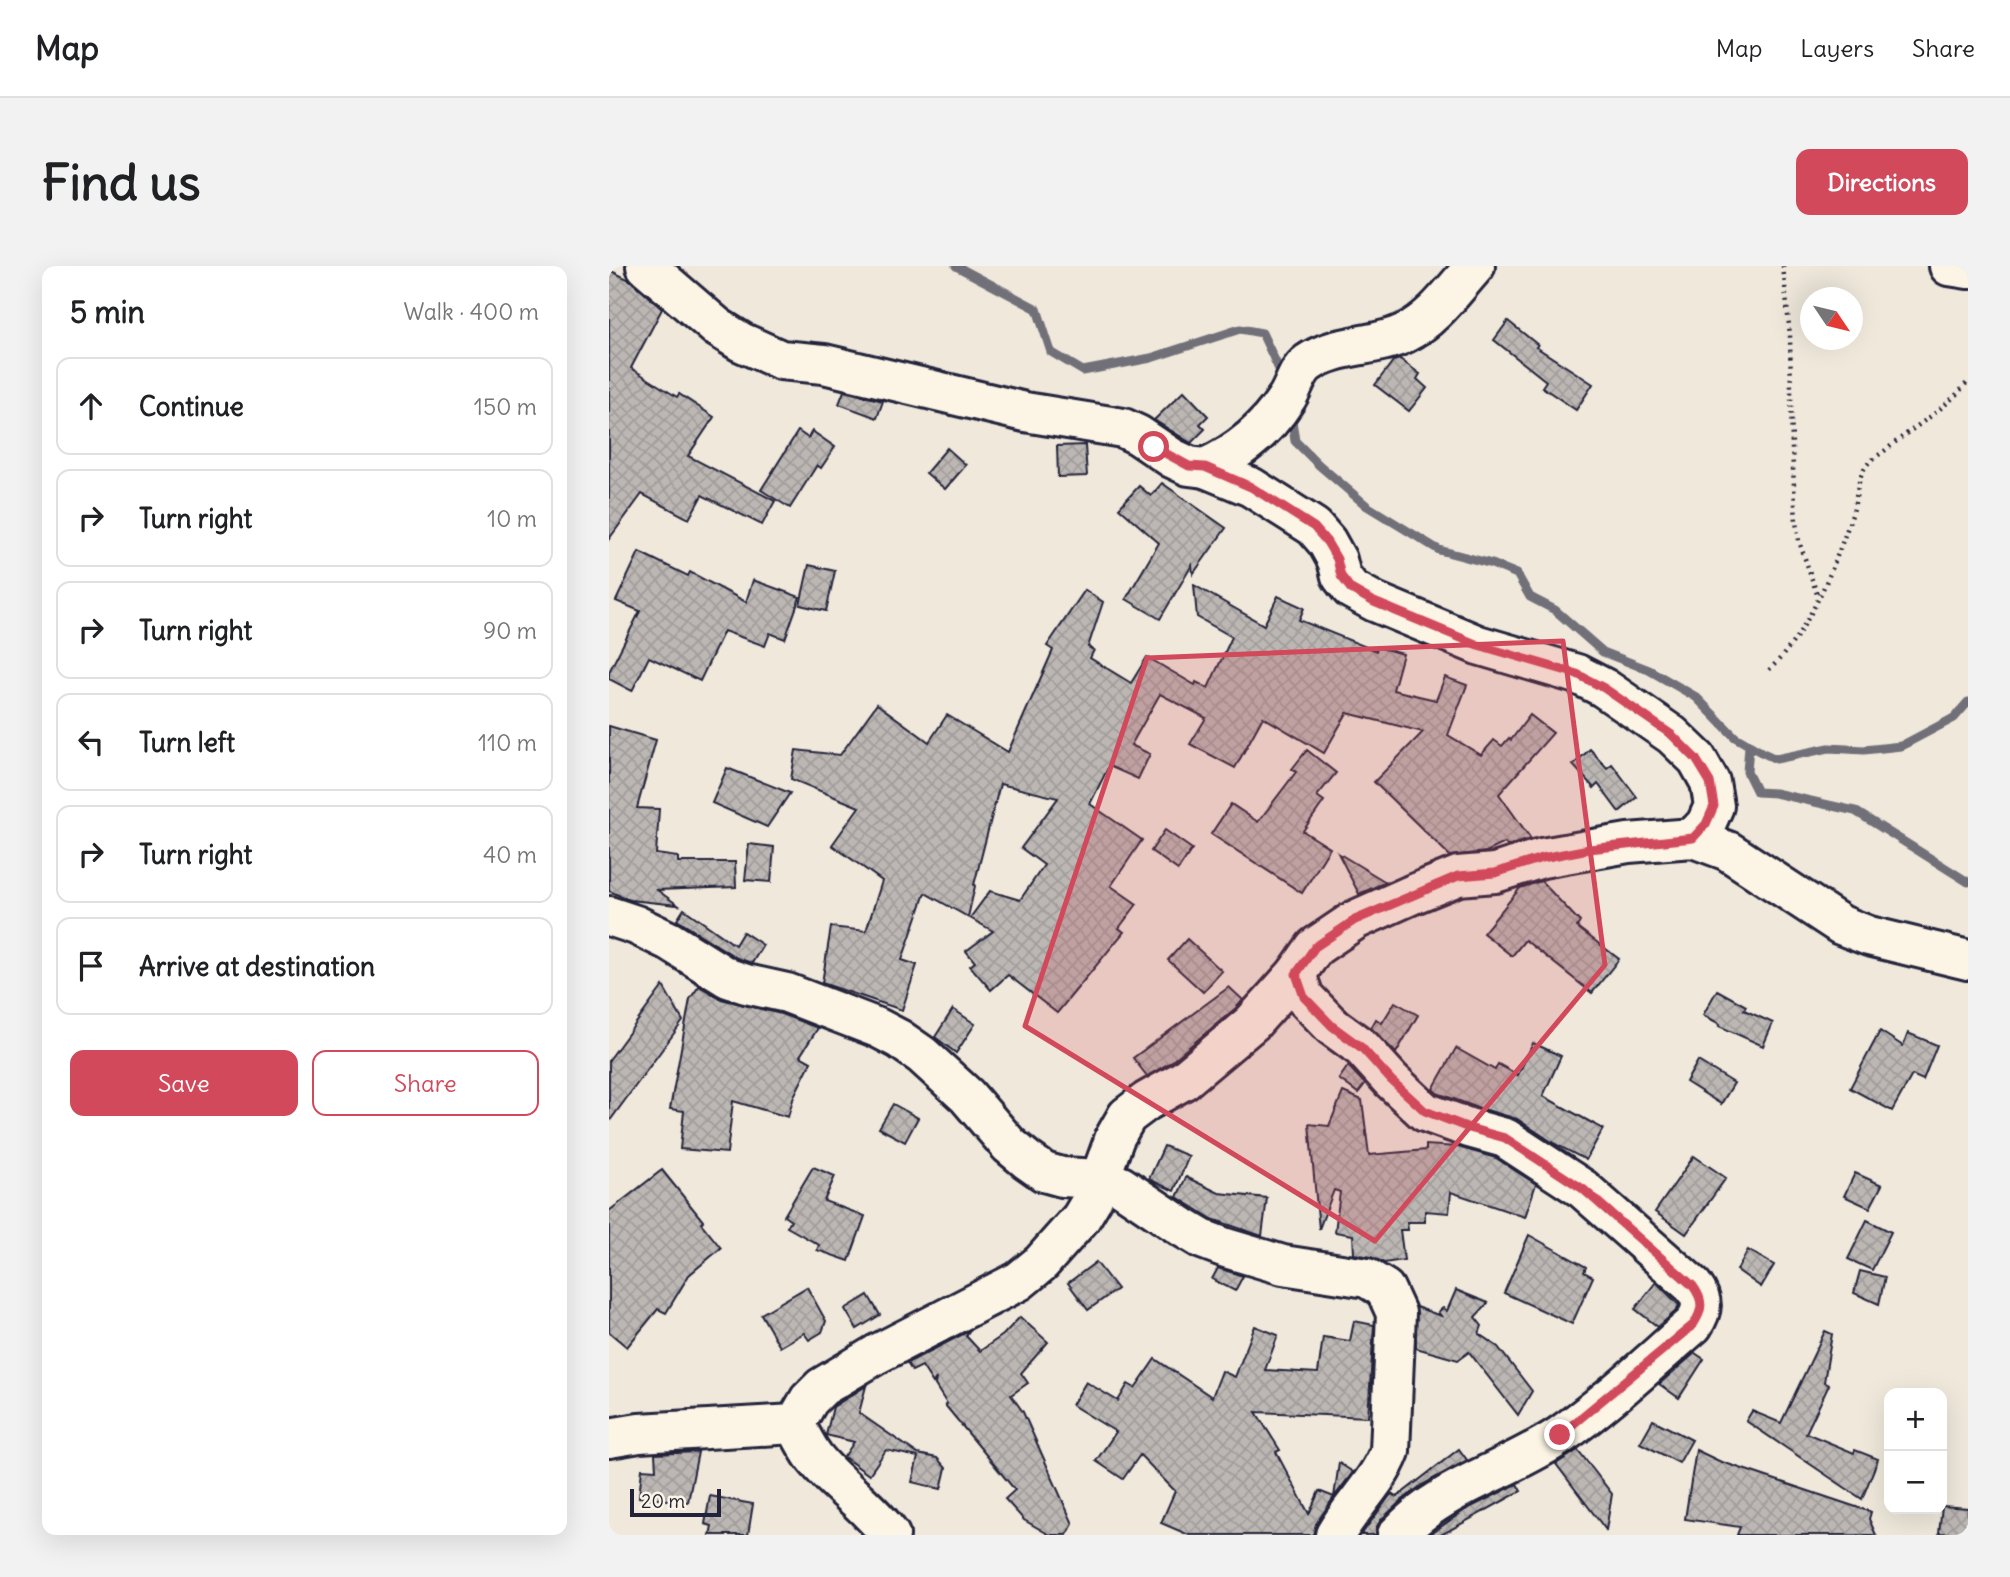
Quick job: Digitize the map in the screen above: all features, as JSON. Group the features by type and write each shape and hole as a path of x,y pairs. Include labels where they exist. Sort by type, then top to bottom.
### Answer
{"street":[{"path":"646,266 717,327 741,342 781,360 824,364 1025,412 1123,428 1189,466 1205,467 1251,487 1314,527 1327,542 1337,559 1341,576 1351,589 1374,602 1478,645 1577,674 1604,688 1672,735 1696,759 1710,782 1714,806 1706,824 1693,838"},
{"path":"1205,467 1224,459 1251,440 1277,413 1306,365 1322,355 1405,333 1433,311 1475,266"},
{"path":"1949,266 1968,269"},
{"path":"795,1424 809,1400 822,1387 888,1348 1019,1281 1041,1263 1081,1218 1093,1198 1115,1137 1127,1116 1184,1080 1221,1051 1252,1023 1296,974 1315,947 1355,920 1458,876 1495,873 1542,858 1589,849 1693,838 1728,851 1841,925 1878,939 1968,960"},
{"path":"609,916 669,941 728,978 787,993 878,1028 899,1040 922,1055 967,1096 1009,1145 1044,1172 1062,1177 1101,1179 1121,1185 1182,1227 1202,1239 1226,1248 1283,1265 1367,1278 1385,1289 1396,1313 1389,1451 1383,1470 1343,1520 1335,1535"},
{"path":"1296,974 1304,997 1332,1026 1362,1048 1391,1080 1425,1111 1505,1138 1583,1189 1693,1286 1703,1304 1693,1325 1560,1435 1448,1494 1397,1535"},
{"path":"609,1438 639,1433 795,1424"},
{"path":"795,1424 815,1459 877,1518 890,1535"}],"path":[{"path":"1783,266 1790,335 1796,522 1799,541 1818,598"},
{"path":"1769,670 1803,629 1818,598 1853,510 1866,466 1938,411 1958,394 1968,381"}],"highlighted area":[{"path":"1563,641 1605,965 1375,1241 1025,1026 1147,658"}],"building":[{"path":"609,270 630,280 662,309 631,368 714,417 688,456 775,501 762,525 702,495 689,519 642,494 609,539"},
{"path":"1508,321 1538,345 1536,347 1593,384 1576,410 1542,387 1546,381 1494,340"},
{"path":"1400,359 1420,374 1417,379 1427,388 1409,411 1375,385 1393,361"},
{"path":"844,391 883,401 877,418 839,404"},
{"path":"1184,391 1208,416 1200,424 1205,429 1191,443 1154,420"},
{"path":"798,431 808,438 812,431 835,447 821,468 817,465 790,508 761,490"},
{"path":"1085,445 1087,476 1058,477 1057,446"},
{"path":"947,448 966,465 945,489 926,473"},
{"path":"1162,483 1226,528 1193,574 1192,565 1160,619 1126,599 1159,543 1119,508 1139,486 1151,496"},
{"path":"639,552 688,576 690,572 746,602 753,580 800,597 785,639 770,633 765,646 724,631 700,681 649,657 632,691 609,679 609,672 640,611 616,601"},
{"path":"809,565 835,571 826,611 800,605"},
{"path":"1194,585 1264,625 1278,596 1304,608 1299,620 1376,651 1377,647 1403,654 1393,690 1436,700 1445,677 1467,685 1448,735 1481,755 1494,740 1502,746 1509,738 1511,740 1530,715 1553,733 1499,794 1531,839 1507,846 1505,843 1486,852 1450,856 1374,782 1423,732 1347,713 1324,753 1263,717 1235,768 1190,744 1206,718 1160,694 1131,745 1150,754 1138,779 1109,766 1090,804 1142,840 1111,886 1137,904 1119,928 1124,932 1057,1013 1008,975 991,990 970,966 975,962 966,951 993,931 970,918 990,891 1020,900 1044,865 1021,848 1058,798 1000,784 968,917 925,893 902,960 917,965 902,1010 822,983 831,927 866,931 882,881 832,845 859,807 791,779 796,750 840,755 877,704 929,742 947,715 1008,752 1053,650 1047,646 1085,590 1103,602 1088,647 1094,650 1090,658 1131,683 1147,657 1195,685 1196,682 1208,688 1232,637 1197,617"},
{"path":"609,726 656,740 637,808 659,809 656,854 678,857 678,862 735,862 736,887 657,890 678,905 630,900 609,891"},
{"path":"1590,749 1607,768 1612,764 1637,797 1619,812 1598,784 1594,788 1573,765"},
{"path":"1307,750 1336,773 1317,796 1324,801 1303,831 1330,848 1302,893 1211,834 1231,804 1258,822 1296,772 1292,769"},
{"path":"727,768 790,793 767,827 712,803"},
{"path":"1165,830 1192,849 1178,870 1151,851"},
{"path":"749,844 774,847 771,882 745,880"},
{"path":"1338,853 1386,882 1359,894"},
{"path":"1541,881 1580,922 1577,927 1619,959 1592,993 1525,940 1512,956 1483,933 1520,888"},
{"path":"684,909 735,945 743,932 763,945 752,963 737,958 677,920"},
{"path":"1187,939 1222,971 1203,992 1168,960"},
{"path":"663,986 683,1021 609,1122 609,1060"},
{"path":"699,986 721,999 781,1014 818,1028 800,1056 811,1062 794,1096 788,1117 733,1101 727,1153 680,1149 684,1111 670,1109 690,999"},
{"path":"1229,987 1243,1000 1237,1007 1171,1062 1147,1076 1133,1058"},
{"path":"1717,990 1746,1006 1744,1010 1773,1023 1763,1046 1719,1026 1720,1024 1703,1015"},
{"path":"1395,1002 1418,1015 1396,1053 1371,1028 1376,1019 1382,1023"},
{"path":"953,1009 975,1024 956,1053 935,1037"},
{"path":"1880,1031 1903,1046 1908,1033 1937,1045 1923,1080 1912,1075 1892,1111 1850,1088"},
{"path":"1533,1043 1561,1056 1543,1096 1603,1129 1586,1160 1517,1119 1476,1107 1437,1093 1433,1089 1456,1048 1495,1070 1498,1064 1518,1075"},
{"path":"1698,1061 1734,1083 1721,1104 1686,1082"},
{"path":"1348,1066 1365,1084 1358,1093 1339,1079"},
{"path":"1343,1092 1362,1100 1369,1155 1426,1150 1426,1145 1458,1147 1496,1158 1536,1184 1525,1217 1451,1192 1449,1213 1425,1211 1425,1222 1407,1222 1408,1230 1400,1230 1404,1260 1384,1263 1354,1254 1353,1235 1335,1232 1340,1192 1334,1190 1319,1229 1309,1124 1329,1126"},
{"path":"893,1104 918,1118 905,1142 879,1128"},
{"path":"1164,1146 1189,1156 1174,1191 1149,1179"},
{"path":"1694,1156 1726,1178 1686,1234 1655,1212"},
{"path":"813,1167 835,1176 824,1201 865,1216 849,1261 817,1250 819,1245 787,1227 791,1221 784,1216"},
{"path":"662,1170 721,1248 689,1275 666,1313 658,1309 627,1347 609,1332 609,1211"},
{"path":"1855,1173 1882,1185 1870,1208 1844,1196"},
{"path":"1186,1177 1219,1193 1267,1198 1262,1236 1212,1219 1177,1197"},
{"path":"1867,1220 1891,1232 1872,1270 1848,1259"},
{"path":"1529,1235 1586,1267 1584,1272 1593,1277 1572,1324 1504,1293"},
{"path":"1748,1250 1774,1265 1761,1287 1737,1270"},
{"path":"1096,1262 1117,1289 1088,1310 1068,1283"},
{"path":"1218,1268 1243,1276 1235,1291 1212,1279"},
{"path":"1860,1271 1885,1277 1879,1304 1854,1293"},
{"path":"1656,1282 1679,1305 1658,1327 1635,1309"},
{"path":"807,1287 826,1321 822,1332 809,1340 804,1333 780,1347 761,1314"},
{"path":"1456,1290 1488,1303 1475,1317 1482,1326 1479,1334 1498,1347 1532,1391 1518,1415 1469,1352 1458,1360 1416,1348 1416,1307 1441,1316 1438,1312 1443,1308 1447,1311"},
{"path":"868,1295 880,1315 857,1329 845,1309"},
{"path":"1020,1317 1048,1342 1021,1373 1028,1383 1011,1395 1023,1412 1073,1524 1067,1535 1050,1535 1024,1520 1005,1499 1015,1490 945,1405 947,1404 935,1385 936,1378 933,1383 922,1366 912,1371 907,1363 969,1331 966,1336 980,1351 1003,1335"},
{"path":"1354,1321 1374,1325 1368,1417 1256,1412 1280,1450 1276,1452 1309,1514 1319,1491 1334,1497 1316,1524 1313,1535 1189,1535 1161,1523 1175,1491 1140,1455 1123,1479 1096,1461 1116,1432 1072,1405 1086,1382 1118,1401 1128,1384 1135,1388 1155,1359 1212,1397 1222,1371 1235,1377 1255,1326 1278,1335 1265,1370 1318,1373 1323,1337 1350,1341"},
{"path":"1825,1331 1832,1334 1824,1382 1829,1385 1806,1433 1854,1453 1855,1450 1878,1459 1862,1499 1746,1421 1752,1411 1781,1423"},
{"path":"1695,1353 1704,1359 1679,1398 1659,1384"},
{"path":"866,1386 859,1413 918,1454 937,1458 946,1468 941,1489 912,1482 918,1457 886,1450 869,1475 844,1457 854,1442 826,1435 833,1407"},
{"path":"1653,1420 1692,1440 1679,1463 1640,1443"},
{"path":"1459,1449 1467,1460 1422,1485 1401,1501 1381,1520 1376,1528 1376,1535 1361,1535 1391,1494 1397,1497"},
{"path":"1578,1450 1612,1494 1606,1530 1556,1464"},
{"path":"1696,1450 1719,1461 1871,1512 1869,1519 1876,1535 1737,1535 1740,1527 1685,1519"},
{"path":"698,1452 688,1502 639,1497 642,1469 656,1470 655,1454"},
{"path":"1339,1463 1353,1472 1334,1497"},
{"path":"1517,1484 1521,1491 1441,1535 1429,1535 1465,1510"},
{"path":"710,1496 753,1504 748,1535 710,1535 712,1526 705,1524"},
{"path":"1947,1506 1968,1508 1968,1535 1939,1533 1941,1514 1947,1514"}],"waterway":[{"path":"956,266 1037,309 1051,352 1083,371 1151,358 1240,329 1262,333 1284,380"},
{"path":"1291,414 1295,441 1367,506 1439,550 1492,564 1517,574 1530,597 1555,610 1603,652 1649,670 1696,697 1735,737 1776,759 1829,748 1864,750 1901,746 1954,718 1968,702"},
{"path":"1749,746 1747,772 1757,792 1775,793 1855,811 1968,882"}],"route":[{"path":"1154,447 1189,466 1205,467 1251,487 1314,527 1327,542 1337,559 1341,576 1351,589 1374,602 1478,645 1548,664 1577,674 1604,688 1672,735 1696,759 1710,782 1714,806 1706,824 1693,838 1589,849 1542,858 1495,873 1458,876 1355,920 1315,947 1296,974 1304,997 1332,1026 1362,1048 1391,1080 1425,1111 1505,1138 1583,1189 1700,1295 1703,1304 1693,1325 1560,1435"}]}
